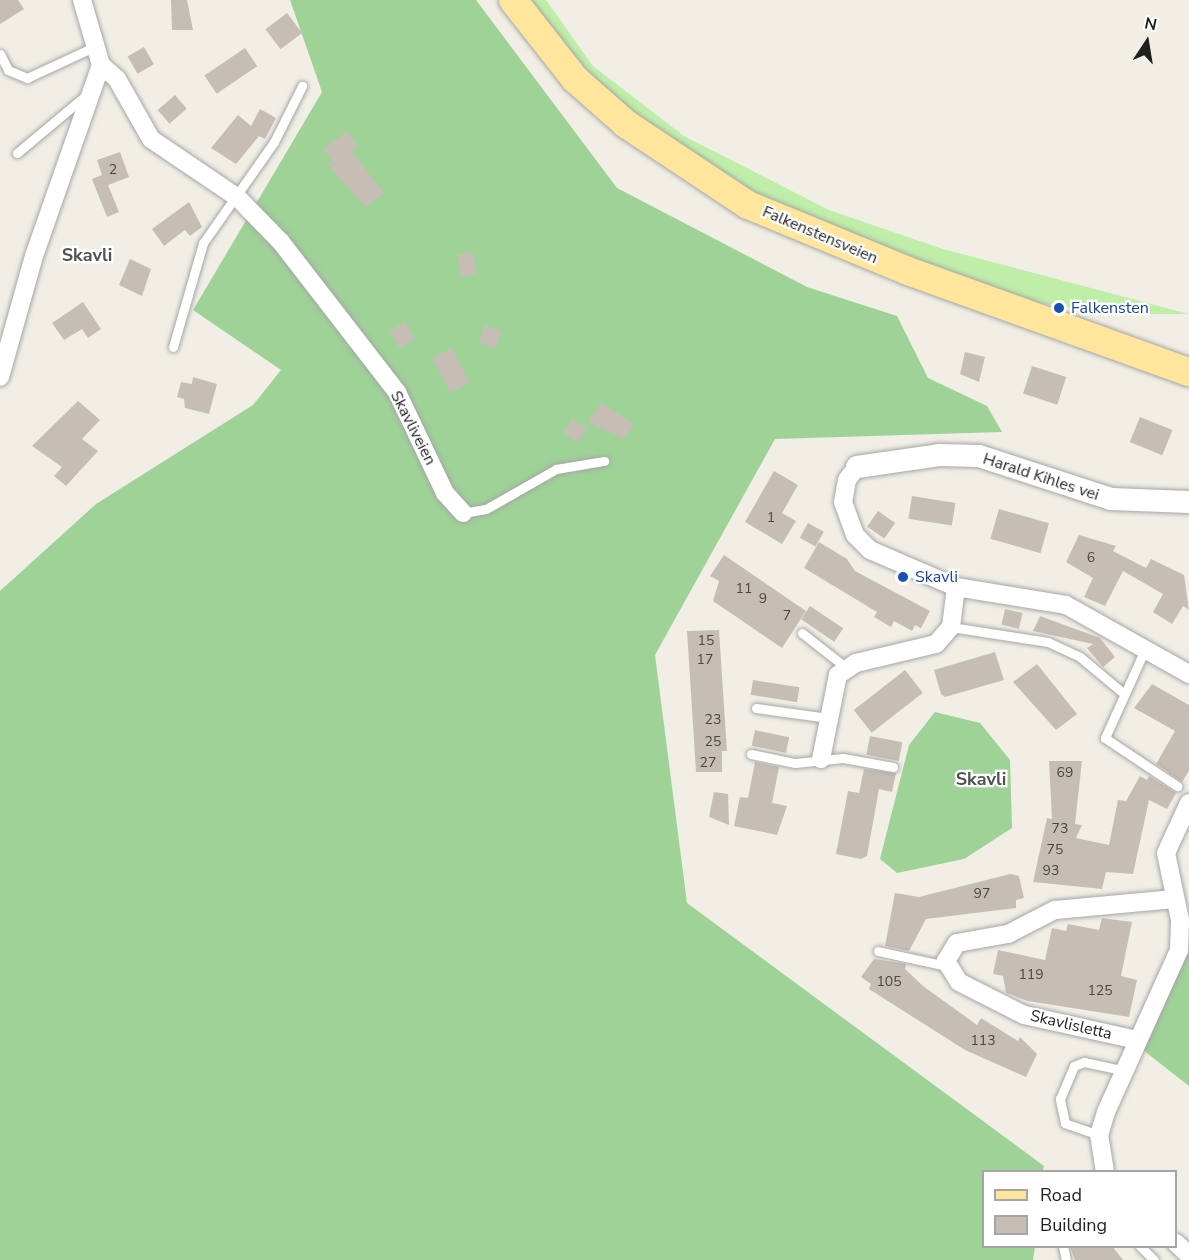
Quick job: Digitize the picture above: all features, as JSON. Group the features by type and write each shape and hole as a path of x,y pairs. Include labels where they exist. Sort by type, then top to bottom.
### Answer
{"main road":[{"name":"Falkenstensveien","path":"513,0 575,79 626,124 748,205 908,271 1189,372"}],"street":[{"path":"0,377 34,256 101,65 98,45 82,0"},
{"name":"Skavliveien","path":"101,65 117,79 151,139 238,198 281,242 397,392 445,493 463,513"},
{"name":"Harald Kihles vei","path":"857,467 939,455 980,456 1112,499 1189,502"},
{"path":"857,467 843,490 855,535 870,550 912,572 956,587 1066,605 1146,647 1189,674"},
{"path":"822,759 832,686 845,667 936,644 951,627 956,587"},
{"name":"Skavlisletta","path":"1105,1170 1099,1135 1122,1070 1179,950 1180,920 1174,899 1168,840 1189,803"},
{"path":"947,966 948,951 957,943 1008,934 1055,910 1174,899"},
{"name":"Skavlisletta","path":"947,966 959,982 1024,1015 1137,1040"},
{"path":"1177,1244 1189,1255"}],"lane":[{"path":"0,54 8,70 27,78 98,45"},
{"path":"173,347 203,243 238,198 302,86"},
{"path":"17,153 75,99 94,90"},
{"name":"Skavliveien","path":"463,513 486,509 556,469 604,461"},
{"path":"951,627 1048,642 1080,657 1123,693"},
{"path":"802,633 845,667"},
{"path":"1146,647 1123,693 1105,738 1177,786"},
{"path":"756,708 828,718"},
{"path":"752,754 795,763 822,759 893,767"},
{"path":"878,951 947,966"},
{"path":"1099,1135 1065,1123 1060,1099 1074,1066 1084,1062 1122,1070"},
{"path":"1142,1248 1154,1260"}],"green space":[{"path":"290,0 476,0 617,188 807,287 897,316 928,378 987,406 1002,432 775,439 655,655 687,903 1044,1166 1043,1170 982,1170 982,1248 1035,1248 1033,1260 0,1260 0,591 96,504 253,405 281,370 193,310 322,92"},
{"path":"525,0 546,0 593,66 684,136 829,210 943,249 1189,314 1117,314 1039,303 780,213 604,95"},
{"path":"935,712 980,723 1010,760 1012,828 964,859 897,873 880,859 909,745"},
{"path":"1189,948 1189,1086 1143,1050"}],"building":[{"path":"0,0 18,0 24,9 0,24"},
{"path":"171,0 187,0 193,30 172,30"},
{"path":"287,13 302,33 280,49 265,29"},
{"path":"144,47 154,64 138,74 128,57"},
{"path":"245,48 257,66 217,94 204,75"},
{"path":"175,95 187,109 169,124 158,110"},
{"path":"260,109 276,118 265,139 259,136 236,164 211,148 238,115 251,126"},
{"path":"347,131 358,146 352,152 384,193 366,207 326,163 333,162 323,149"},
{"path":"120,152 129,177 108,185 119,212 107,217 92,179 102,175 97,160"},
{"path":"189,202 202,227 190,236 185,230 164,246 152,229"},
{"path":"473,252 477,274 461,276 457,255"},
{"path":"130,259 151,269 142,296 119,285"},
{"path":"83,302 101,329 88,338 82,329 64,340 52,323"},
{"path":"405,322 415,339 399,348 389,331"},
{"path":"485,325 502,332 495,348 478,342"},
{"path":"452,348 470,383 450,393 432,358"},
{"path":"965,352 985,357 979,382 960,374"},
{"path":"1032,366 1066,377 1057,405 1023,394"},
{"path":"193,377 217,384 209,414 185,408 184,399 177,397 181,382 192,384"},
{"path":"78,401 100,420 82,439 98,451 66,486 54,476 62,467 32,446"},
{"path":"601,403 634,424 624,439 588,422"},
{"path":"1140,417 1172,430 1162,455 1130,442"},
{"path":"572,419 587,428 578,442 563,434"},
{"path":"774,471 798,485 782,513 796,521 782,544 745,522"},
{"path":"912,496 955,503 952,526 908,519"},
{"path":"999,509 1049,523 1040,553 990,539"},
{"path":"878,511 895,523 884,539 867,527"},
{"path":"808,523 824,532 816,547 800,538"},
{"path":"1079,535 1116,546 1113,551 1146,568 1151,559 1184,575 1189,610 1183,606 1172,624 1153,612 1163,594 1123,571 1105,606 1084,597 1093,578 1066,562"},
{"path":"819,542 847,559 855,571 930,611 921,628 915,625 912,631 894,621 891,627 874,617 877,612 804,568"},
{"path":"724,555 806,611 782,648 713,601 719,581 710,576"},
{"path":"810,606 843,628 834,642 801,619"},
{"path":"1005,609 1023,613 1019,629 1001,625"},
{"path":"1040,616 1100,638 1115,657 1103,667 1087,648 1093,644 1033,631"},
{"path":"719,630 727,751 722,751 722,772 696,772 687,631"},
{"path":"995,652 1004,680 945,697 941,694 934,670"},
{"path":"1037,664 1077,714 1056,730 1013,682"},
{"path":"905,670 923,693 872,733 854,710"},
{"path":"753,680 799,687 797,702 751,695"},
{"path":"1152,684 1189,705 1189,771 1182,782 1156,764 1175,731 1134,708"},
{"path":"755,730 789,737 786,753 752,746"},
{"path":"870,736 902,742 899,761 866,755"},
{"path":"1049,761 1082,761 1075,824 1082,825 1076,838 1109,845 1118,800 1126,801 1140,776 1147,780 1149,776 1176,793 1167,809 1149,800 1133,874 1106,872 1102,889 1033,882 1047,818 1052,819"},
{"path":"755,762 779,767 772,803 787,806 777,835 734,826 740,797 748,798"},
{"path":"864,769 896,773 892,792 879,789 867,856 861,859 836,854 848,791 859,793"},
{"path":"714,792 728,794 729,825 709,817"},
{"path":"1010,874 1019,876 1024,898 1016,900 1016,908 926,919 909,951 885,946 895,893 919,897"},
{"path":"1102,918 1132,922 1121,976 1137,980 1129,1017 1028,1001 1006,993 1003,976 993,974 998,950 1045,960 1052,928 1066,931 1068,924 1099,930"},
{"path":"874,959 906,964 905,969 923,986 977,1025 981,1018 1018,1041 1020,1037 1037,1054 1026,1077 965,1050 869,989 871,984 861,977"},
{"path":"1071,1248 1114,1248 1123,1260 1075,1260"}],"place":[{"name":"Falkensten","path":"1059,308"},
{"name":"Skavli","path":"903,577"}],"district":[{"name":"Skavli","path":"87,255"},
{"name":"Skavli","path":"981,779"}]}
